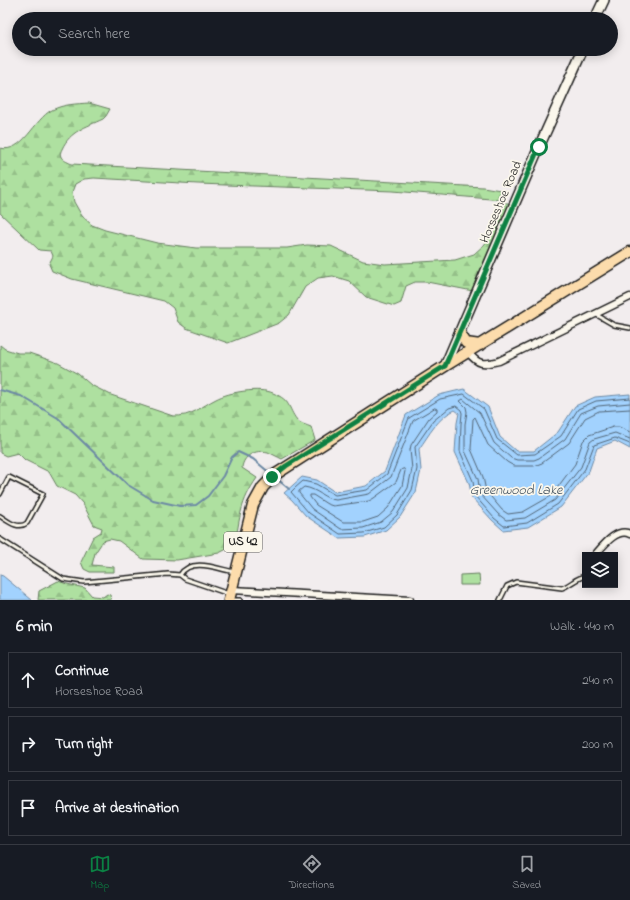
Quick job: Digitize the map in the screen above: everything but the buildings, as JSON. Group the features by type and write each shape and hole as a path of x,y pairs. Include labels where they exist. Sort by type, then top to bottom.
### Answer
{"main road":[{"name":"US 42","path":"230,596 253,505 263,487 276,474 286,466 445,366 630,252"},
{"path":"460,333 466,343 480,345"}],"street":[{"path":"598,12 604,0"},
{"name":"Horseshoe Road","path":"445,366 580,56"},
{"path":"468,352 474,360 479,363 484,364 499,361 630,297"},
{"path":"598,552 617,534 627,532 630,534"},
{"path":"230,596 410,600"}],"lane":[{"path":"595,314 614,325 630,328"},
{"path":"0,494 9,477 43,494 27,522 23,525 19,526 0,516"},
{"path":"0,539 63,579 84,582 168,574 180,575 185,579 240,600"},
{"path":"180,575 183,570 193,565 236,572"},
{"path":"500,600 507,586 516,582 562,588 582,577"}],"green space":[{"path":"89,103 110,109 103,119 79,130 65,143 60,155 64,160 72,164 483,187 506,191 503,200 393,191 198,184 94,178 84,179 75,184 72,192 74,202 82,216 92,225 105,230 157,243 196,248 287,248 307,245 331,246 363,261 385,264 455,260 474,254 485,244 501,206 505,203 510,203 473,291 427,282 415,282 406,286 401,303 394,306 366,297 349,281 333,276 318,278 305,287 289,315 279,323 228,343 186,328 178,322 173,308 164,301 72,279 52,271 49,264 53,256 51,251 39,250 0,213 0,148 15,146 22,141 46,114 52,110 66,105"},
{"path":"0,345 5,349 18,353 29,353 58,363 78,374 91,385 111,395 173,416 185,415 196,411 216,399 228,394 252,390 267,391 283,399 298,421 311,427 315,440 282,459 263,451 250,454 247,457 242,468 257,478 244,502 235,545 219,553 177,560 143,559 119,541 110,539 103,541 95,553 92,565 114,567 114,572 90,572 84,569 81,562 93,537 101,532 102,528 94,525 83,504 75,495 57,486 49,472 25,460 18,453 6,456 0,453"},
{"path":"479,574 480,585 460,585 460,575"},
{"path":"58,581 85,588 92,596 103,597 107,594 110,595 111,600 38,600 39,591"}],"water":[{"name":"Greenwood Lake","path":"464,389 488,407 500,437 516,451 534,451 558,432 575,406 595,397 630,394 630,449 615,441 597,448 589,471 561,507 528,527 503,530 472,498 469,483 455,452 459,413 455,410 439,422 430,432 419,449 421,470 416,492 400,517 386,530 365,537 339,538 306,516 284,493 302,477 317,480 335,492 366,486 385,471 406,415 439,395"},
{"path":"0,575 3,576 32,600 0,600"}],"waterway":[{"path":"0,390 21,396 58,418 128,485 153,500 180,506 196,505 208,496 223,476 232,457 238,452 253,459 271,474"},
{"path":"276,478 289,489"}],"route":[{"path":"272,477 286,466 432,376 445,366 539,147"}]}
